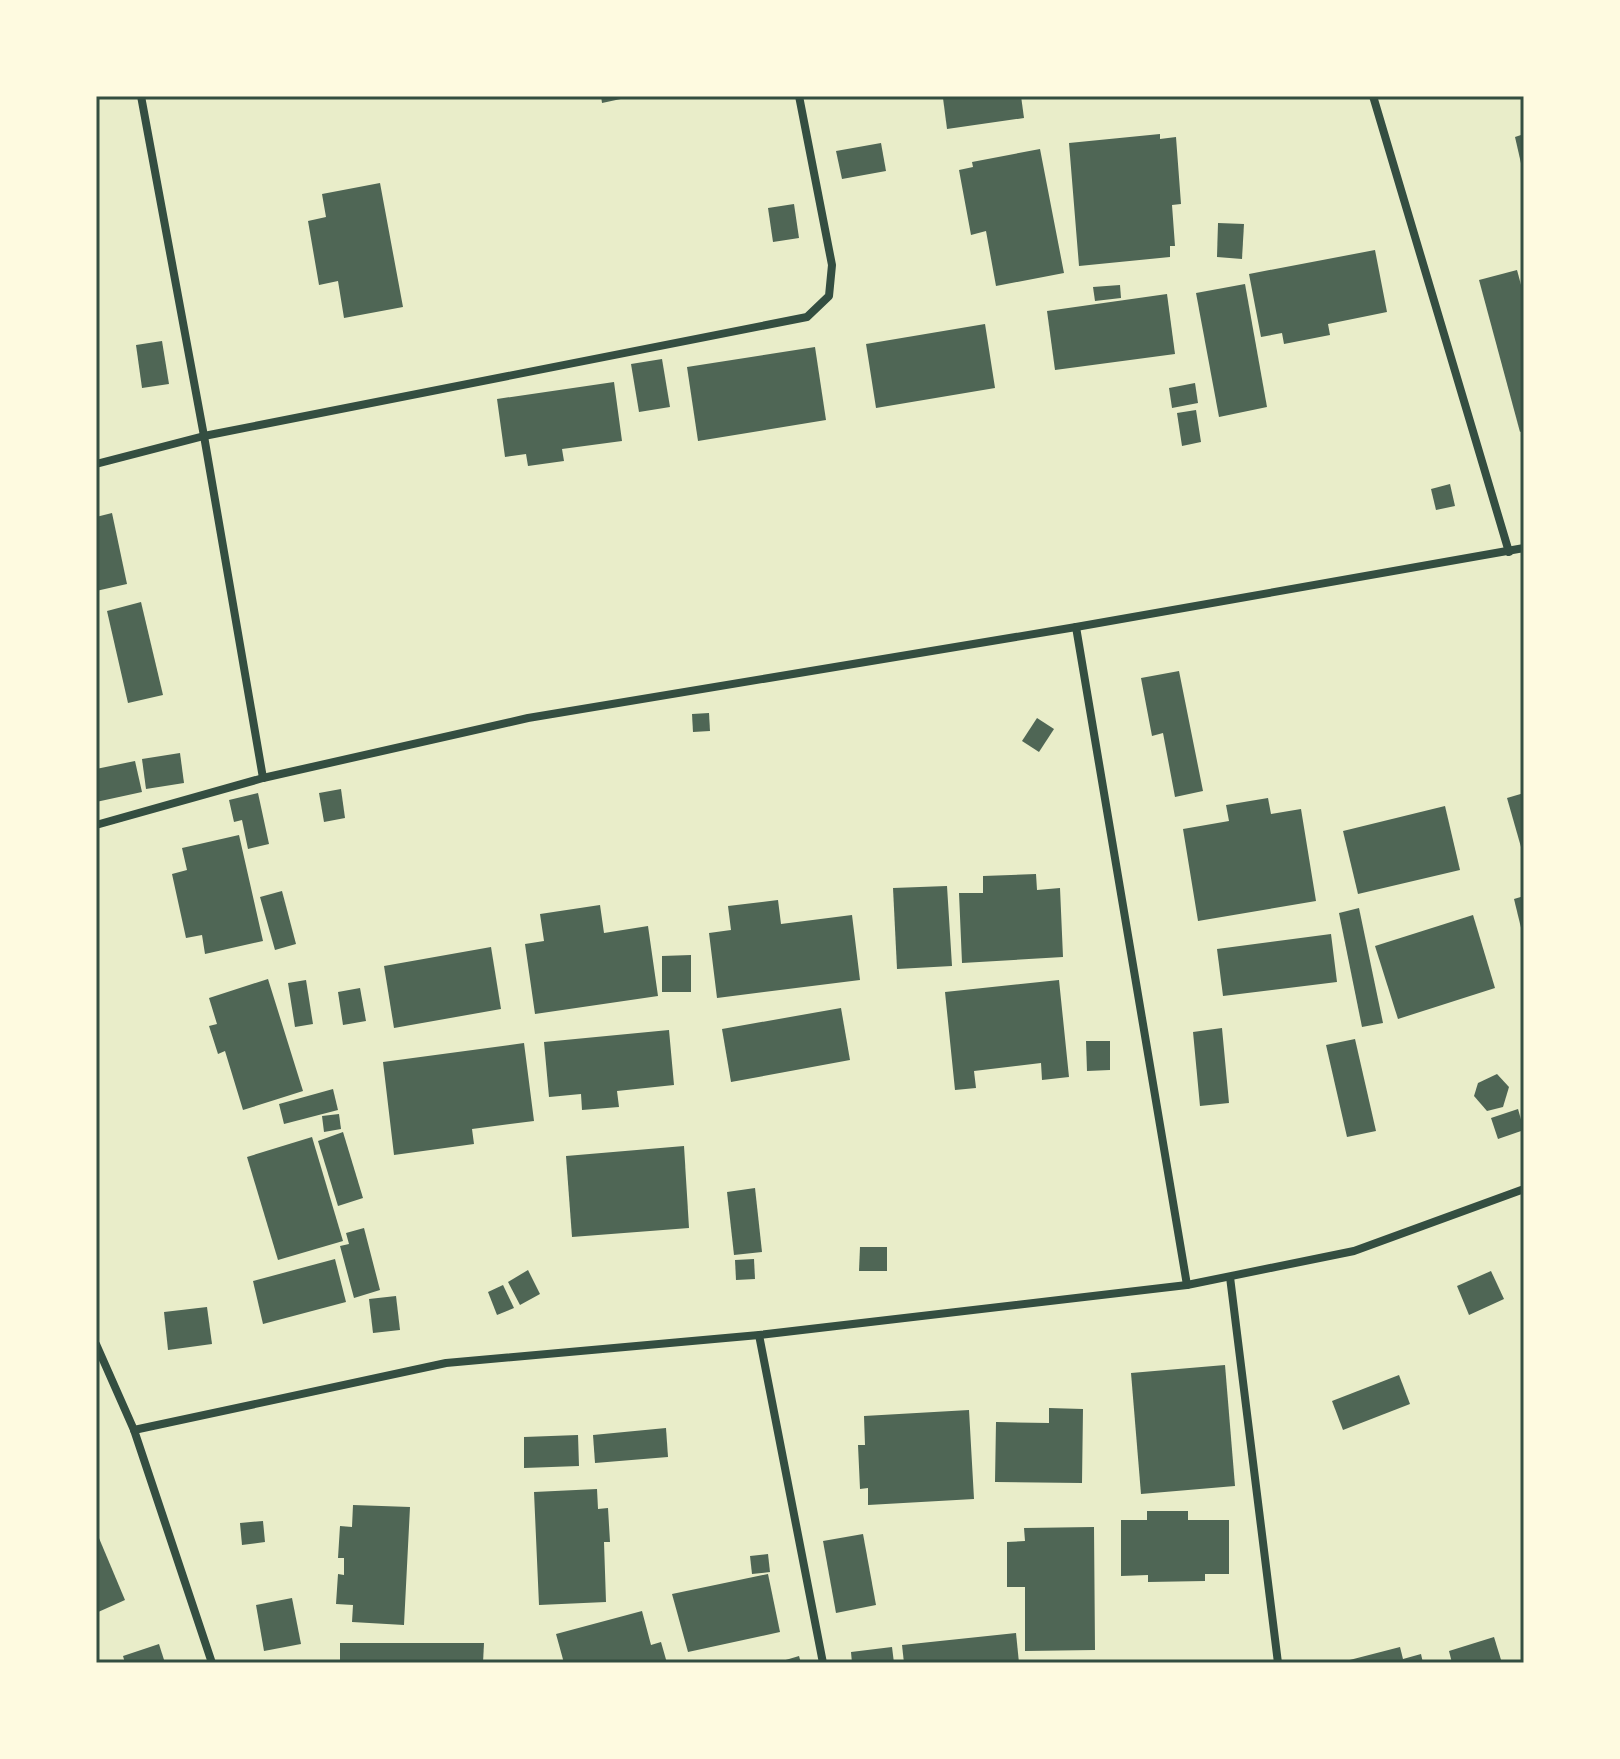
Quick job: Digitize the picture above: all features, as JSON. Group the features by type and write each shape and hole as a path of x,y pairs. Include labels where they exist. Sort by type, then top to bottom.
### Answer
{"street":[{"path":"141,96 263,778"},
{"path":"96,464 204,436 807,317 829,296 832,265 799,96"},
{"path":"1373,96 1509,552"},
{"path":"96,825 263,778 528,718 1076,627 1524,548"},
{"path":"1076,627 1187,1285"},
{"path":"134,1430 446,1363 759,1335 1187,1285 1354,1251 1524,1189"},
{"path":"1230,1277 1278,1663"},
{"path":"759,1335 823,1663"},
{"path":"96,1344 134,1430 212,1663"}],"building":[{"path":"601,96 630,96 630,97 602,103"},
{"path":"1021,96 1024,118 947,129 943,98"},
{"path":"1160,134 1160,139 1176,137 1181,204 1172,205 1175,246 1170,246 1170,257 1079,266 1069,143"},
{"path":"1524,134 1524,172 1523,172 1515,137"},
{"path":"881,143 886,171 842,179 836,151"},
{"path":"1040,149 1064,273 996,286 986,231 971,235 959,170 973,167 972,162"},
{"path":"380,183 403,307 344,318 338,281 319,285 308,221 326,217 322,194"},
{"path":"794,204 799,238 773,242 768,208"},
{"path":"1218,223 1244,224 1242,259 1217,257"},
{"path":"1375,250 1387,312 1328,324 1330,335 1284,344 1282,333 1261,337 1249,274"},
{"path":"1517,270 1524,296 1524,430 1520,432 1479,280"},
{"path":"1245,284 1267,407 1219,417 1196,293"},
{"path":"1120,285 1121,298 1095,301 1093,287"},
{"path":"1167,294 1175,354 1055,370 1047,311"},
{"path":"985,324 995,388 876,408 866,344"},
{"path":"162,341 169,384 142,388 136,345"},
{"path":"815,347 826,420 698,441 687,367"},
{"path":"662,359 670,407 639,412 631,364"},
{"path":"614,382 622,441 562,449 564,461 528,466 526,454 505,457 497,399"},
{"path":"1195,383 1198,403 1172,408 1169,388"},
{"path":"1196,410 1201,442 1182,446 1177,413"},
{"path":"1450,484 1455,506 1436,510 1431,489"},
{"path":"112,513 127,584 96,591 96,517"},
{"path":"141,602 163,695 128,703 107,611"},
{"path":"1179,671 1203,791 1175,797 1163,733 1152,736 1141,678"},
{"path":"709,713 710,731 693,732 692,714"},
{"path":"1037,718 1054,729 1039,752 1022,741"},
{"path":"180,753 184,783 146,789 142,759"},
{"path":"135,761 142,792 96,802 96,769"},
{"path":"341,789 345,818 324,822 319,793"},
{"path":"258,793 269,844 248,849 242,820 234,822 229,800"},
{"path":"1524,793 1524,854 1523,854 1507,798"},
{"path":"1268,798 1271,814 1301,809 1316,901 1198,921 1183,829 1229,821 1226,805"},
{"path":"1445,806 1460,870 1358,894 1343,831"},
{"path":"239,835 263,941 205,954 202,935 186,938 172,874 187,870 182,848"},
{"path":"1036,874 1037,890 1060,888 1063,957 962,963 959,893 983,893 983,876"},
{"path":"947,886 952,966 897,969 893,888"},
{"path":"282,891 296,944 275,950 260,897"},
{"path":"1524,896 1524,935 1523,936 1514,899"},
{"path":"778,900 781,924 852,915 860,980 717,998 709,933 731,930 728,906"},
{"path":"600,905 604,933 648,926 658,996 535,1014 525,944 544,941 540,914"},
{"path":"1359,908 1383,1023 1362,1027 1339,913"},
{"path":"1473,915 1495,988 1398,1019 1375,946"},
{"path":"1331,934 1337,982 1223,996 1217,949"},
{"path":"491,947 501,1009 394,1028 384,966"},
{"path":"691,955 691,992 662,992 662,956"},
{"path":"268,979 303,1091 243,1110 225,1051 218,1054 209,1026 217,1024 209,998"},
{"path":"306,980 313,1024 295,1027 288,983"},
{"path":"1059,980 1069,1077 1042,1080 1041,1063 974,1071 976,1088 955,1090 945,992"},
{"path":"360,988 366,1021 343,1025 338,992"},
{"path":"841,1008 850,1060 731,1082 722,1029"},
{"path":"1222,1028 1229,1103 1200,1106 1193,1032"},
{"path":"669,1030 674,1085 617,1091 619,1107 582,1110 581,1094 549,1097 544,1042"},
{"path":"1355,1039 1376,1131 1347,1137 1326,1045"},
{"path":"1086,1041 1110,1041 1110,1070 1087,1071"},
{"path":"524,1043 534,1121 472,1129 474,1144 394,1155 383,1062"},
{"path":"1497,1074 1509,1087 1503,1107 1487,1111 1474,1096 1478,1083"},
{"path":"333,1089 338,1110 284,1124 279,1104"},
{"path":"1518,1109 1524,1130 1498,1139 1491,1118"},
{"path":"339,1114 341,1129 324,1132 322,1116"},
{"path":"343,1132 363,1198 338,1206 318,1141"},
{"path":"312,1137 343,1241 278,1260 247,1157"},
{"path":"684,1146 689,1228 572,1237 566,1156"},
{"path":"755,1188 762,1252 734,1255 727,1192"},
{"path":"364,1228 380,1290 354,1298 340,1246 349,1244 346,1233"},
{"path":"860,1247 887,1247 887,1271 859,1271"},
{"path":"335,1259 346,1302 263,1324 253,1281"},
{"path":"754,1259 755,1279 736,1280 735,1260"},
{"path":"528,1270 540,1294 520,1305 508,1282"},
{"path":"1491,1271 1504,1299 1469,1315 1457,1286"},
{"path":"503,1285 514,1308 497,1315 488,1292"},
{"path":"396,1296 400,1330 373,1333 369,1299"},
{"path":"207,1307 212,1344 168,1350 164,1312"},
{"path":"1225,1365 1235,1486 1141,1494 1131,1373"},
{"path":"1399,1375 1410,1404 1343,1430 1332,1401"},
{"path":"1049,1408 1083,1409 1082,1483 995,1482 996,1422 1049,1423"},
{"path":"969,1410 974,1499 868,1505 868,1488 860,1489 858,1445 865,1445 864,1416"},
{"path":"666,1428 668,1457 595,1463 593,1435"},
{"path":"578,1435 579,1466 524,1468 524,1437"},
{"path":"597,1489 598,1509 608,1508 610,1542 604,1542 606,1602 539,1605 534,1492"},
{"path":"353,1505 410,1507 404,1625 352,1622 353,1605 336,1604 338,1574 344,1575 344,1558 338,1558 340,1526 352,1527"},
{"path":"1147,1511 1188,1511 1188,1520 1229,1520 1229,1574 1205,1574 1205,1581 1148,1582 1148,1575 1121,1576 1121,1520 1147,1520"},
{"path":"263,1521 265,1542 242,1545 240,1523"},
{"path":"1094,1527 1095,1650 1025,1651 1025,1587 1007,1587 1007,1542 1025,1541 1024,1528"},
{"path":"96,1531 125,1600 96,1613"},
{"path":"863,1534 876,1605 836,1613 823,1541"},
{"path":"768,1554 770,1572 752,1574 750,1556"},
{"path":"768,1574 780,1632 688,1652 672,1594"},
{"path":"292,1598 301,1644 264,1651 256,1605"},
{"path":"642,1611 651,1645 661,1642 667,1663 564,1663 556,1634"},
{"path":"1016,1633 1019,1663 904,1663 902,1645"},
{"path":"1494,1637 1502,1663 1452,1663 1449,1651"},
{"path":"340,1643 484,1643 483,1663 340,1663"},
{"path":"159,1644 165,1663 125,1663 123,1656"},
{"path":"892,1647 894,1663 852,1663 851,1652"},
{"path":"1400,1647 1403,1659 1421,1654 1423,1663 1338,1663"},
{"path":"799,1656 801,1663 779,1662"}]}
